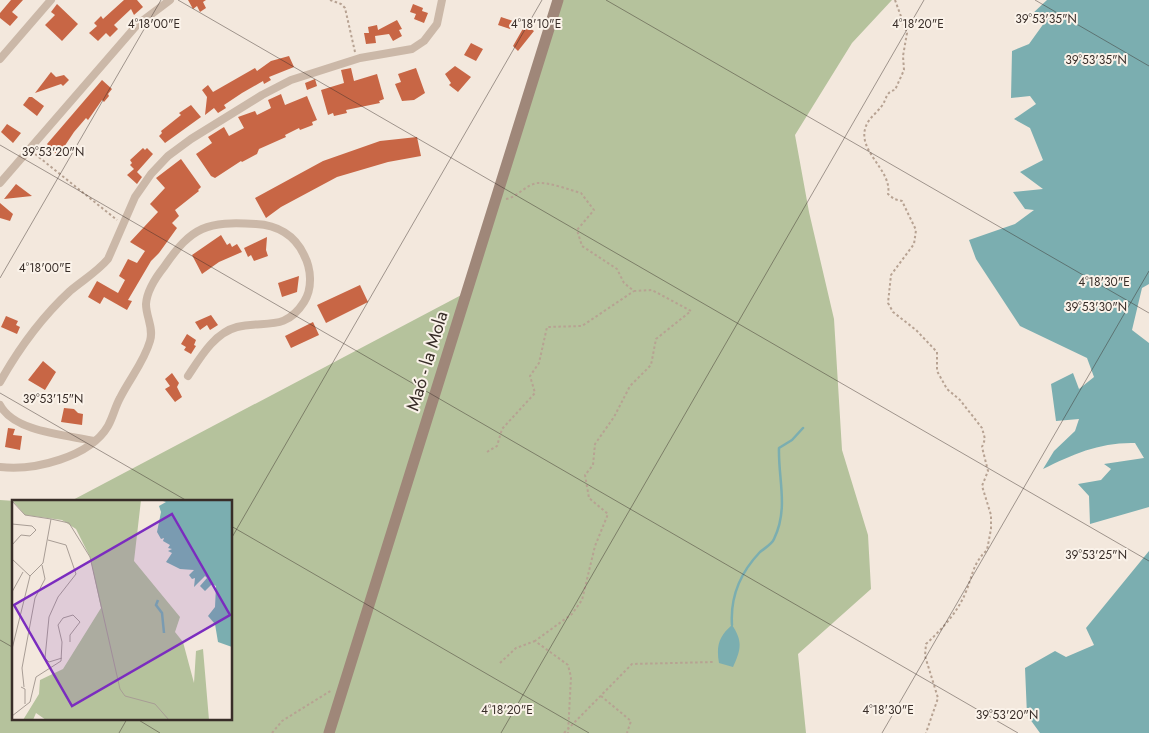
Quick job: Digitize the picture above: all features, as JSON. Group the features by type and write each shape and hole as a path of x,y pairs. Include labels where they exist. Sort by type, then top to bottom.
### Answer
{"street":[{"path":"0,59 52,0"},
{"path":"0,183 137,25 170,0"},
{"path":"0,382 52,309 108,259 136,197 151,174 168,156 191,139 262,95 291,80 357,59 412,49 424,41 437,24 442,0"},
{"name":"Maó - la Mola","path":"329,733 558,0"},
{"path":"0,467 37,464 64,459 81,452 94,442 107,427 120,398 145,355 151,338 151,326 146,304 150,289 176,249 191,234 206,226 227,223 266,225 289,235 301,248 307,261 310,288 305,301 287,320 274,325 236,327 212,342 188,376"},
{"path":"0,405 4,412 20,425 94,442"}],"path":[{"path":"330,0 341,4 345,8 357,59"},
{"path":"896,0 899,17 907,33 903,56 904,70 895,90 890,91 885,97 885,103 868,122 865,131 869,151 887,177 888,194 902,202 916,230 914,244 891,275 888,304 893,312 916,330 937,352 937,371 948,389 960,400 982,428 985,439 982,447 988,471 982,486 991,515 988,550 977,560 964,596 943,629 926,644 925,656 938,698 926,733"},
{"path":"30,149 123,225"},
{"path":"496,200 512,198 521,191 538,183 581,193 594,210 577,230 582,246 617,269 624,283 634,291"},
{"path":"487,452 496,446 502,430 535,392 530,376 539,363 546,328 582,326 634,291 652,290 691,311 656,339 651,365 630,386 614,417 595,444 593,466 585,475 589,498 608,514 595,546 582,600 572,614 535,641 516,648 500,663"},
{"path":"535,641 568,665 571,677 568,733"},
{"path":"564,733 632,664 714,662"},
{"path":"272,733 282,721 312,701 344,684"},
{"path":"600,696 631,721 627,733"}],"green space":[{"path":"558,0 892,0 852,43 795,135 809,212 834,319 842,450 868,535 871,589 798,654 806,733 0,733 0,500 12,501 12,720 232,720 232,500 73,500 467,292"}],"water":[{"path":"1047,0 1149,0 1149,284 1142,288 1132,330 1149,343 1149,507 1090,524 1089,496 1078,484 1101,480 1111,469 1104,464 1144,458 1135,443 1123,443 1087,450 1043,469 1054,451 1075,431 1079,419 1056,421 1051,384 1073,373 1079,389 1094,377 1087,358 1020,326 976,259 969,240 1015,224 1034,210 1025,209 1013,192 1043,189 1020,172 1043,160 1030,128 1014,119 1036,104 1030,96 1011,98 1012,51 1029,44 1047,19 1032,14"},
{"path":"1149,551 1149,733 1040,733 1027,715 1025,668 1055,651 1066,657 1094,645 1086,628"},
{"path":"732,625 738,636 740,646 733,667 719,663 718,651 721,637"}],"building":[{"path":"11,0 23,0 12,12 18,17 10,26 0,18 0,13"},
{"path":"124,0 137,0 143,7 134,15 131,9 114,25 118,29 110,37 106,33 98,41 89,33 97,26 94,23 101,16 103,19"},
{"path":"188,0 206,0 203,2 206,8 200,12 197,6 193,9"},
{"path":"57,4 78,24 62,41 45,25 55,15 51,12"},
{"path":"413,4 423,8 422,11 428,13 424,23 414,19 416,14 410,12"},
{"path":"501,17 513,21 510,29 498,25"},
{"path":"397,20 402,29 399,30 402,36 393,41 389,34 375,36 376,43 366,44 364,33 369,33 368,27 377,25 378,30"},
{"path":"525,25 534,31 518,51 513,46"},
{"path":"471,43 483,49 476,61 464,55"},
{"path":"289,56 294,67 269,77 271,80 264,84 263,81 242,93 224,105 226,108 218,113 214,108 205,115 207,97 202,90 208,85 213,92 255,68 257,71 271,61"},
{"path":"455,66 471,77 458,92 449,85 451,83 445,74"},
{"path":"351,68 354,81 377,74 384,99 379,101 380,103 346,110 347,113 334,116 333,113 328,115 321,90 344,83 341,70"},
{"path":"416,68 425,93 414,100 402,101 395,84 401,82 398,74"},
{"path":"51,72 56,77 64,75 69,80 63,86 61,84 35,93"},
{"path":"315,79 317,86 307,90 305,83"},
{"path":"102,80 112,89 108,94 109,96 104,102 102,100 88,120 86,118 74,132 58,156 47,144"},
{"path":"281,94 285,105 307,96 317,120 312,122 313,125 300,130 299,128 285,135 286,137 259,149 257,154 241,161 215,178 211,176 196,154 212,143 208,137 224,127 229,136 244,128 238,117 255,111 257,115 271,108 268,100"},
{"path":"29,97 32,97 44,106 37,116 23,105"},
{"path":"191,105 201,117 165,143 159,136 162,133 161,131 181,115 179,113"},
{"path":"7,124 21,133 13,143 1,132"},
{"path":"417,137 421,156 388,162 337,177 281,207 266,218 255,198 323,161 380,141"},
{"path":"143,148 145,150 147,148 153,154 137,172 142,177 137,184 127,175 134,169 130,165 132,163 130,160"},
{"path":"181,159 201,187 199,191 175,210 179,216 172,223 177,228 151,261 128,300 132,301 127,310 104,297 100,304 88,297 97,281 118,293 125,280 119,276 128,259 137,263 145,251 130,242 158,212 150,204 165,188 156,178"},
{"path":"16,184 32,196 4,199"},
{"path":"0,203 13,214 10,221 0,218"},
{"path":"221,235 227,245 230,243 232,247 237,244 242,252 219,262 202,274 192,255"},
{"path":"267,237 266,250 268,256 254,261 251,255 248,257 244,248"},
{"path":"299,276 297,292 282,297 278,283"},
{"path":"360,285 368,302 326,323 317,305"},
{"path":"211,315 218,325 210,330 207,325 200,330 195,322"},
{"path":"6,316 18,321 16,325 20,327 17,334 1,327"},
{"path":"313,322 319,335 291,348 285,336"},
{"path":"187,334 196,340 194,345 196,346 191,354 184,350 186,347 181,344"},
{"path":"43,361 56,372 45,390 28,380"},
{"path":"172,373 179,383 177,387 182,397 175,402 165,389 170,386 165,379"},
{"path":"64,408 74,409 78,413 83,414 82,425 61,422"},
{"path":"8,428 15,429 13,435 22,436 20,450 5,447"}],"waterway":[{"path":"732,625 733,604 742,577 753,560 773,541 781,516 782,494 779,448 792,440 803,428"}]}
